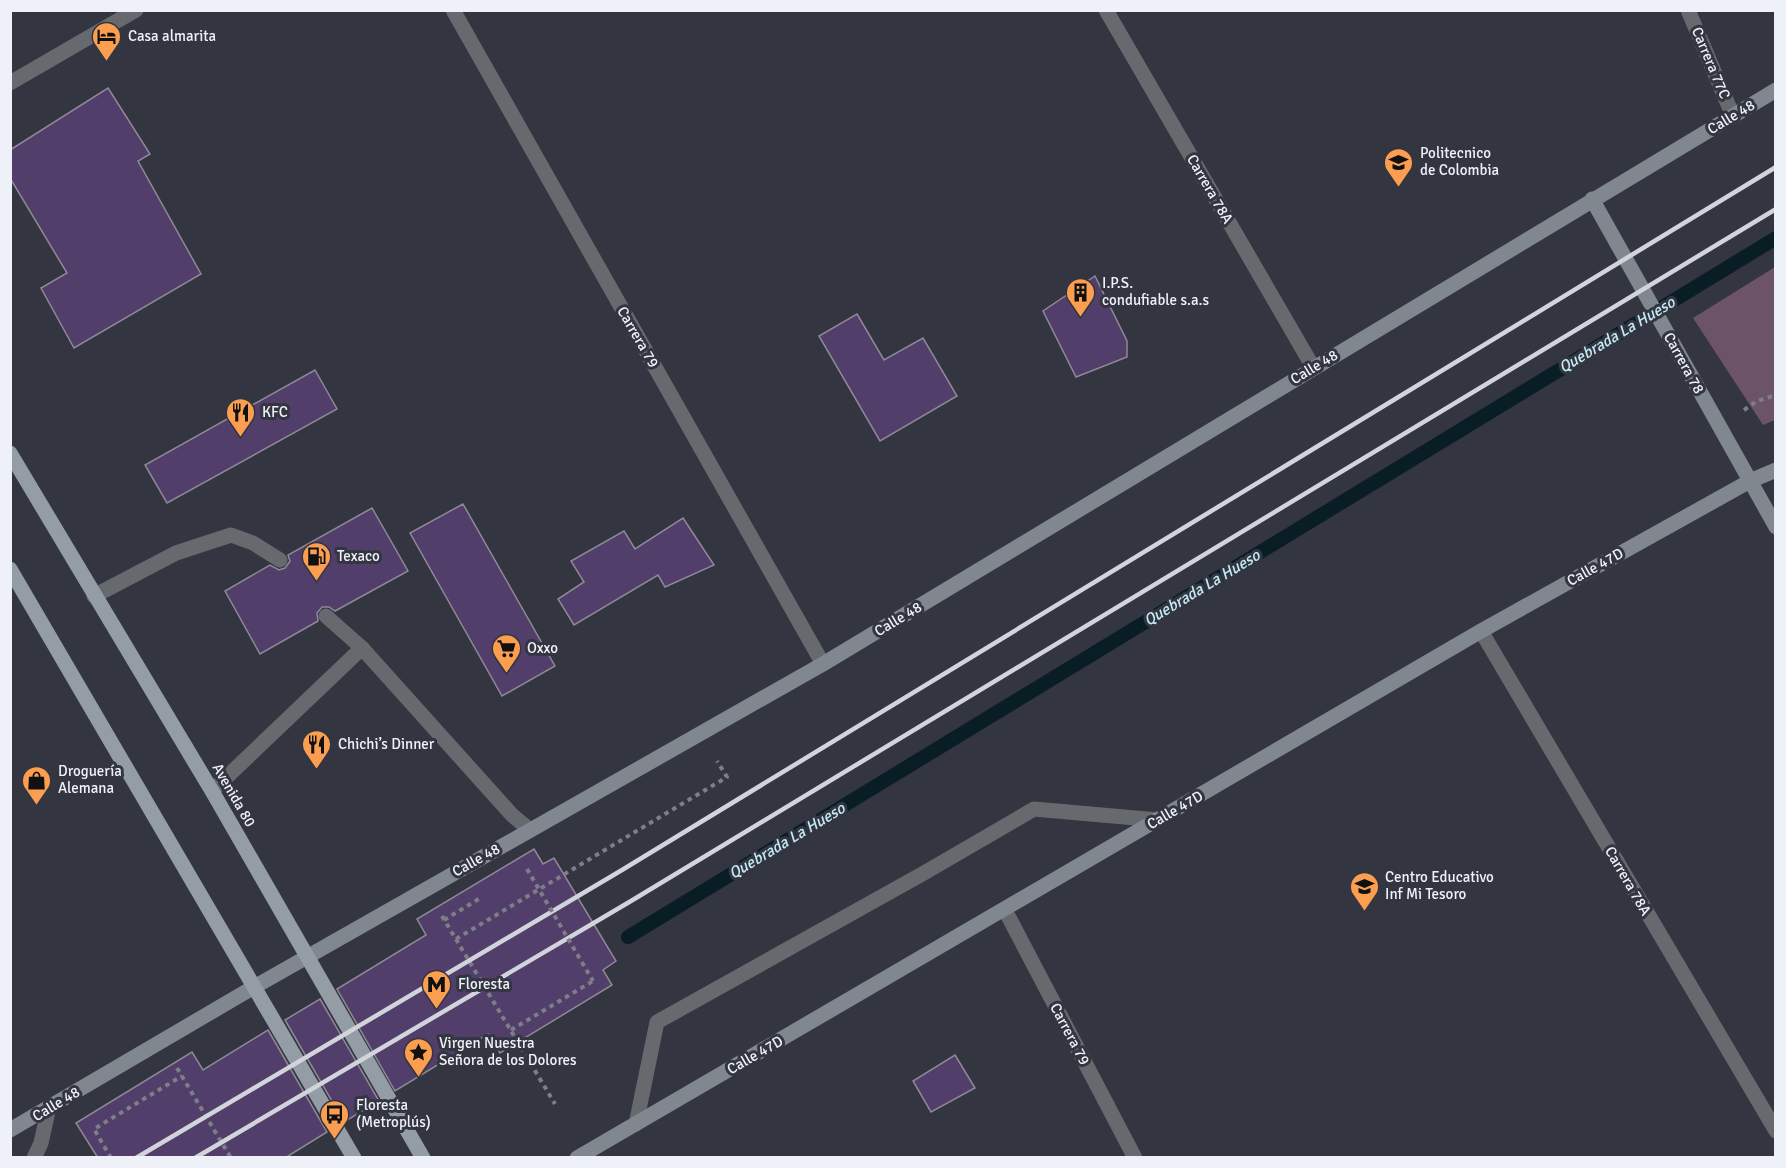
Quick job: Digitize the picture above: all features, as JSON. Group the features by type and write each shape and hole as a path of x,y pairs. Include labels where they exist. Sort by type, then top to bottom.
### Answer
{"main road":[{"name":"Calle 48","path":"10,1130 306,957 823,664 1776,90"},
{"name":"Carrera 78","path":"1592,199 1776,526"},
{"name":"Avenida 80","path":"10,453 212,791 423,1158"},
{"name":"Calle 47D","path":"577,1158 1481,631 1750,481 1776,470"},
{"path":"10,569 354,1158"}],"street":[{"path":"10,83 136,10"},
{"name":"Carrera 79","path":"453,10 823,664"},
{"name":"Carrera 78A","path":"1107,10 1313,368"},
{"name":"Carrera 77C","path":"1688,10 1733,116"},
{"path":"94,596 176,553 231,535 253,543 280,560"},
{"path":"326,616 362,648 512,815 530,830"},
{"name":"Carrera 78A","path":"1481,631 1776,1131"},
{"path":"212,791 362,648"},
{"path":"636,1124 657,1022 1034,809 1158,820"},
{"name":"Carrera 79","path":"1005,910 1135,1158"},
{"path":"34,1158 41,1143 49,1107"}],"path":[{"path":"456,939 727,777"},
{"path":"511,1030 593,981 527,869"},
{"path":"425,889 555,1104"},
{"path":"161,1042 231,1158"},
{"path":"111,1158 94,1129 182,1076"}],"shaded area":[{"path":"1775,267 1775,420 1763,425 1693,318"}],"building":[{"path":"108,88 150,154 138,161 201,274 74,348 41,288 67,273 10,178 10,150"},
{"name":"I.P.S. condufiable s.a.s","path":"1095,276 1127,341 1127,357 1076,377 1043,311"},
{"path":"857,314 884,360 923,338 957,396 880,441 819,336"},
{"name":"KFC","path":"315,370 337,409 167,503 145,465"},
{"path":"463,504 555,666 502,696 410,533"},
{"name":"Texaco","path":"372,508 408,571 335,611 329,607 322,607 317,613 318,621 260,654 225,591 270,565 279,570 285,568 290,561 288,555"},
{"path":"683,518 714,565 665,587 658,575 574,625 558,599 584,582 571,561 624,531 635,549"},
{"path":"534,849 543,864 554,858 616,961 603,970 612,985 500,1053 488,1034 395,1091 337,989 426,935 417,919"},
{"path":"320,999 379,1101 344,1122 285,1020"},
{"path":"268,1030 327,1132 285,1158 98,1158 76,1123 192,1052 203,1070"},
{"path":"955,1055 975,1088 931,1112 913,1081"}],"waterway":[{"name":"Quebrada La Hueso","path":"628,937 1776,238"}],"railway":[{"path":"136,1158 622,870 1776,167"},
{"path":"195,1158 631,901 1776,209"}],"place":[{"name":"Casa almarita","path":"107,62"},
{"name":"Politecnico de Colombia","path":"1399,188"},
{"name":"I.P.S. condufiable s.a.s","path":"1081,318"},
{"name":"KFC","path":"241,438"},
{"name":"Texaco","path":"316,582"},
{"name":"Oxxo","path":"506,674"},
{"name":"Chichi’s Dinner","path":"317,770"},
{"name":"Droguería Alemana","path":"37,806"},
{"name":"Centro Educativo Inf Mi Tesoro","path":"1364,912"},
{"name":"Floresta","path":"437,1010"},
{"name":"Virgen Nuestra Señora de los Dolores","path":"418,1078"},
{"name":"Floresta (Metroplús)","path":"335,1140"}]}
